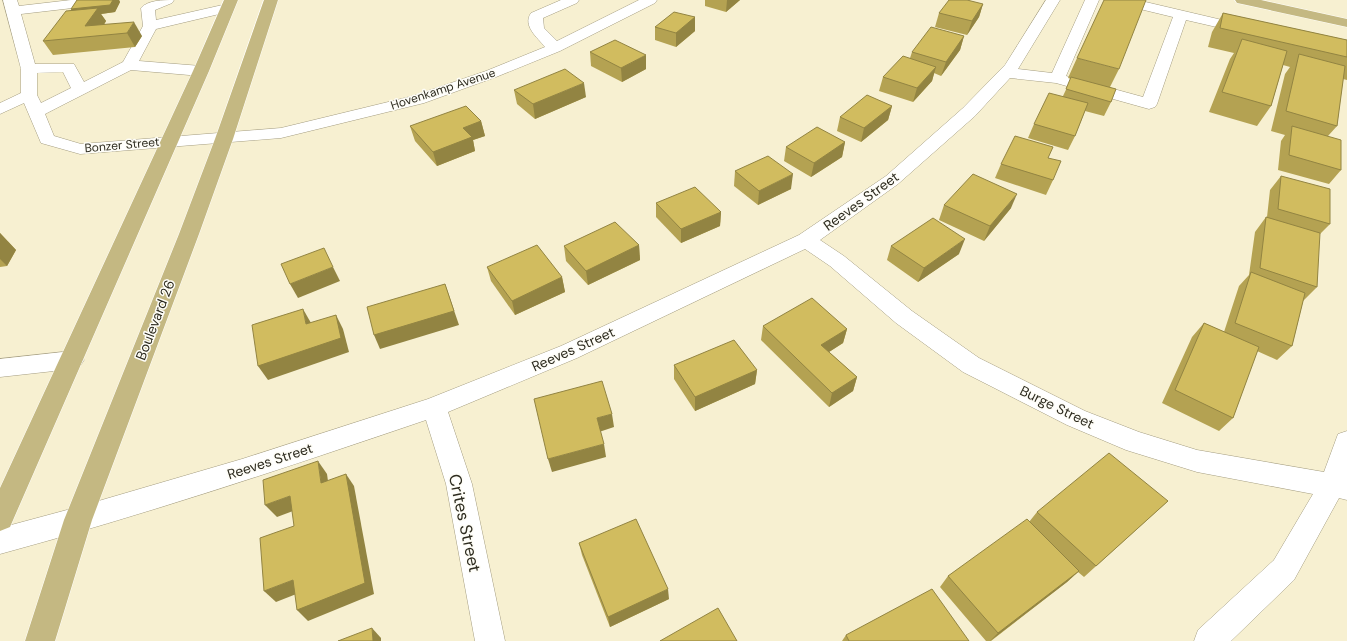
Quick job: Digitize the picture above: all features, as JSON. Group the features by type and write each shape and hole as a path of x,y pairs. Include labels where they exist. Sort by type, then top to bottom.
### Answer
{"main road":[{"name":"Boulevard 26","path":"40,641 78,520 224,139 271,0"},
{"path":"1242,0 1347,23"},
{"path":"0,518 201,71 229,4"}],"street":[{"path":"11,6 107,0"},
{"path":"129,65 150,26 148,8 168,0"},
{"path":"555,48 537,29 536,16 572,0"},
{"name":"Hovenkamp Avenue","path":"224,139 281,133 418,100 491,74 555,48 650,0"},
{"name":"Reeves Street","path":"0,541 78,520 242,471 434,407 569,352 806,240 892,180 969,112 1006,73 1053,0"},
{"path":"1057,78 1092,0"},
{"path":"1120,0 1264,34"},
{"path":"150,26 229,4"},
{"name":"Bonzer Street","path":"11,6 30,70 29,95 47,139 80,149 169,141 224,139"},
{"path":"1006,73 1057,78 1149,104 1181,15"},
{"path":"36,112 129,65 201,71"},
{"path":"30,70 69,67 80,91"},
{"path":"0,109 29,95"},
{"name":"Burge Street","path":"806,240 836,261 904,317 971,365 1076,418 1135,442 1197,461 1340,487"},
{"path":"0,368 72,360"},
{"name":"Crites Street","path":"434,407 458,484 490,641"},
{"path":"1209,641 1284,570 1340,487 1347,442"}],"building":[{"path":"77,0 113,0 110,5 71,9"},
{"path":"949,0 967,0 983,4 972,21 939,13"},
{"path":"1104,0 1146,0 1119,69 1077,58"},
{"path":"98,8 85,26 134,22 127,33 43,41 66,11"},
{"path":"674,12 695,17 676,33 655,27"},
{"path":"1223,13 1347,40 1347,57 1220,28"},
{"path":"931,27 964,36 946,62 912,52"},
{"path":"1242,39 1287,51 1271,106 1222,92"},
{"path":"615,40 646,55 621,68 590,52"},
{"path":"1299,54 1345,66 1337,126 1286,111"},
{"path":"903,56 936,67 917,88 883,77"},
{"path":"565,69 584,83 533,104 514,90"},
{"path":"1071,77 1116,89 1111,102 1066,89"},
{"path":"1049,93 1088,103 1075,136 1034,124"},
{"path":"867,95 892,106 864,128 840,117"},
{"path":"466,106 481,121 463,128 472,137 433,152 410,126"},
{"path":"1292,126 1341,140 1341,170 1289,155"},
{"path":"817,127 845,142 814,163 786,147"},
{"path":"1015,136 1053,147 1048,158 1061,161 1053,180 1001,164"},
{"path":"768,156 793,174 759,191 735,171"},
{"path":"973,174 1017,194 990,226 944,205"},
{"path":"1281,176 1330,189 1330,224 1278,209"},
{"path":"695,187 721,212 681,229 656,203"},
{"path":"1266,217 1320,233 1317,287 1260,268"},
{"path":"933,218 965,239 924,268 891,246"},
{"path":"615,222 639,245 586,271 564,246"},
{"path":"537,245 562,277 512,301 487,267"},
{"path":"324,248 333,267 290,284 281,264"},
{"path":"1251,272 1305,293 1292,346 1235,323"},
{"path":"445,284 454,311 374,335 367,307"},
{"path":"812,298 847,329 821,345 857,377 832,393 763,326"},
{"path":"303,309 306,324 336,315 341,338 258,366 252,325"},
{"path":"1204,323 1259,347 1233,418 1175,390"},
{"path":"734,340 757,370 695,397 674,365"},
{"path":"602,381 612,414 597,418 604,444 548,459 534,399"},
{"path":"1109,453 1168,501 1096,566 1037,512"},
{"path":"318,461 321,483 346,474 365,583 297,610 293,580 264,591 260,538 294,526 290,496 265,505 263,480"},
{"path":"636,519 668,589 608,617 579,543"},
{"path":"1027,519 1079,571 998,633 948,576"},
{"path":"932,589 969,641 849,641 846,635"},
{"path":"718,608 737,641 660,641"},
{"path":"372,628 373,641 338,641"}]}
